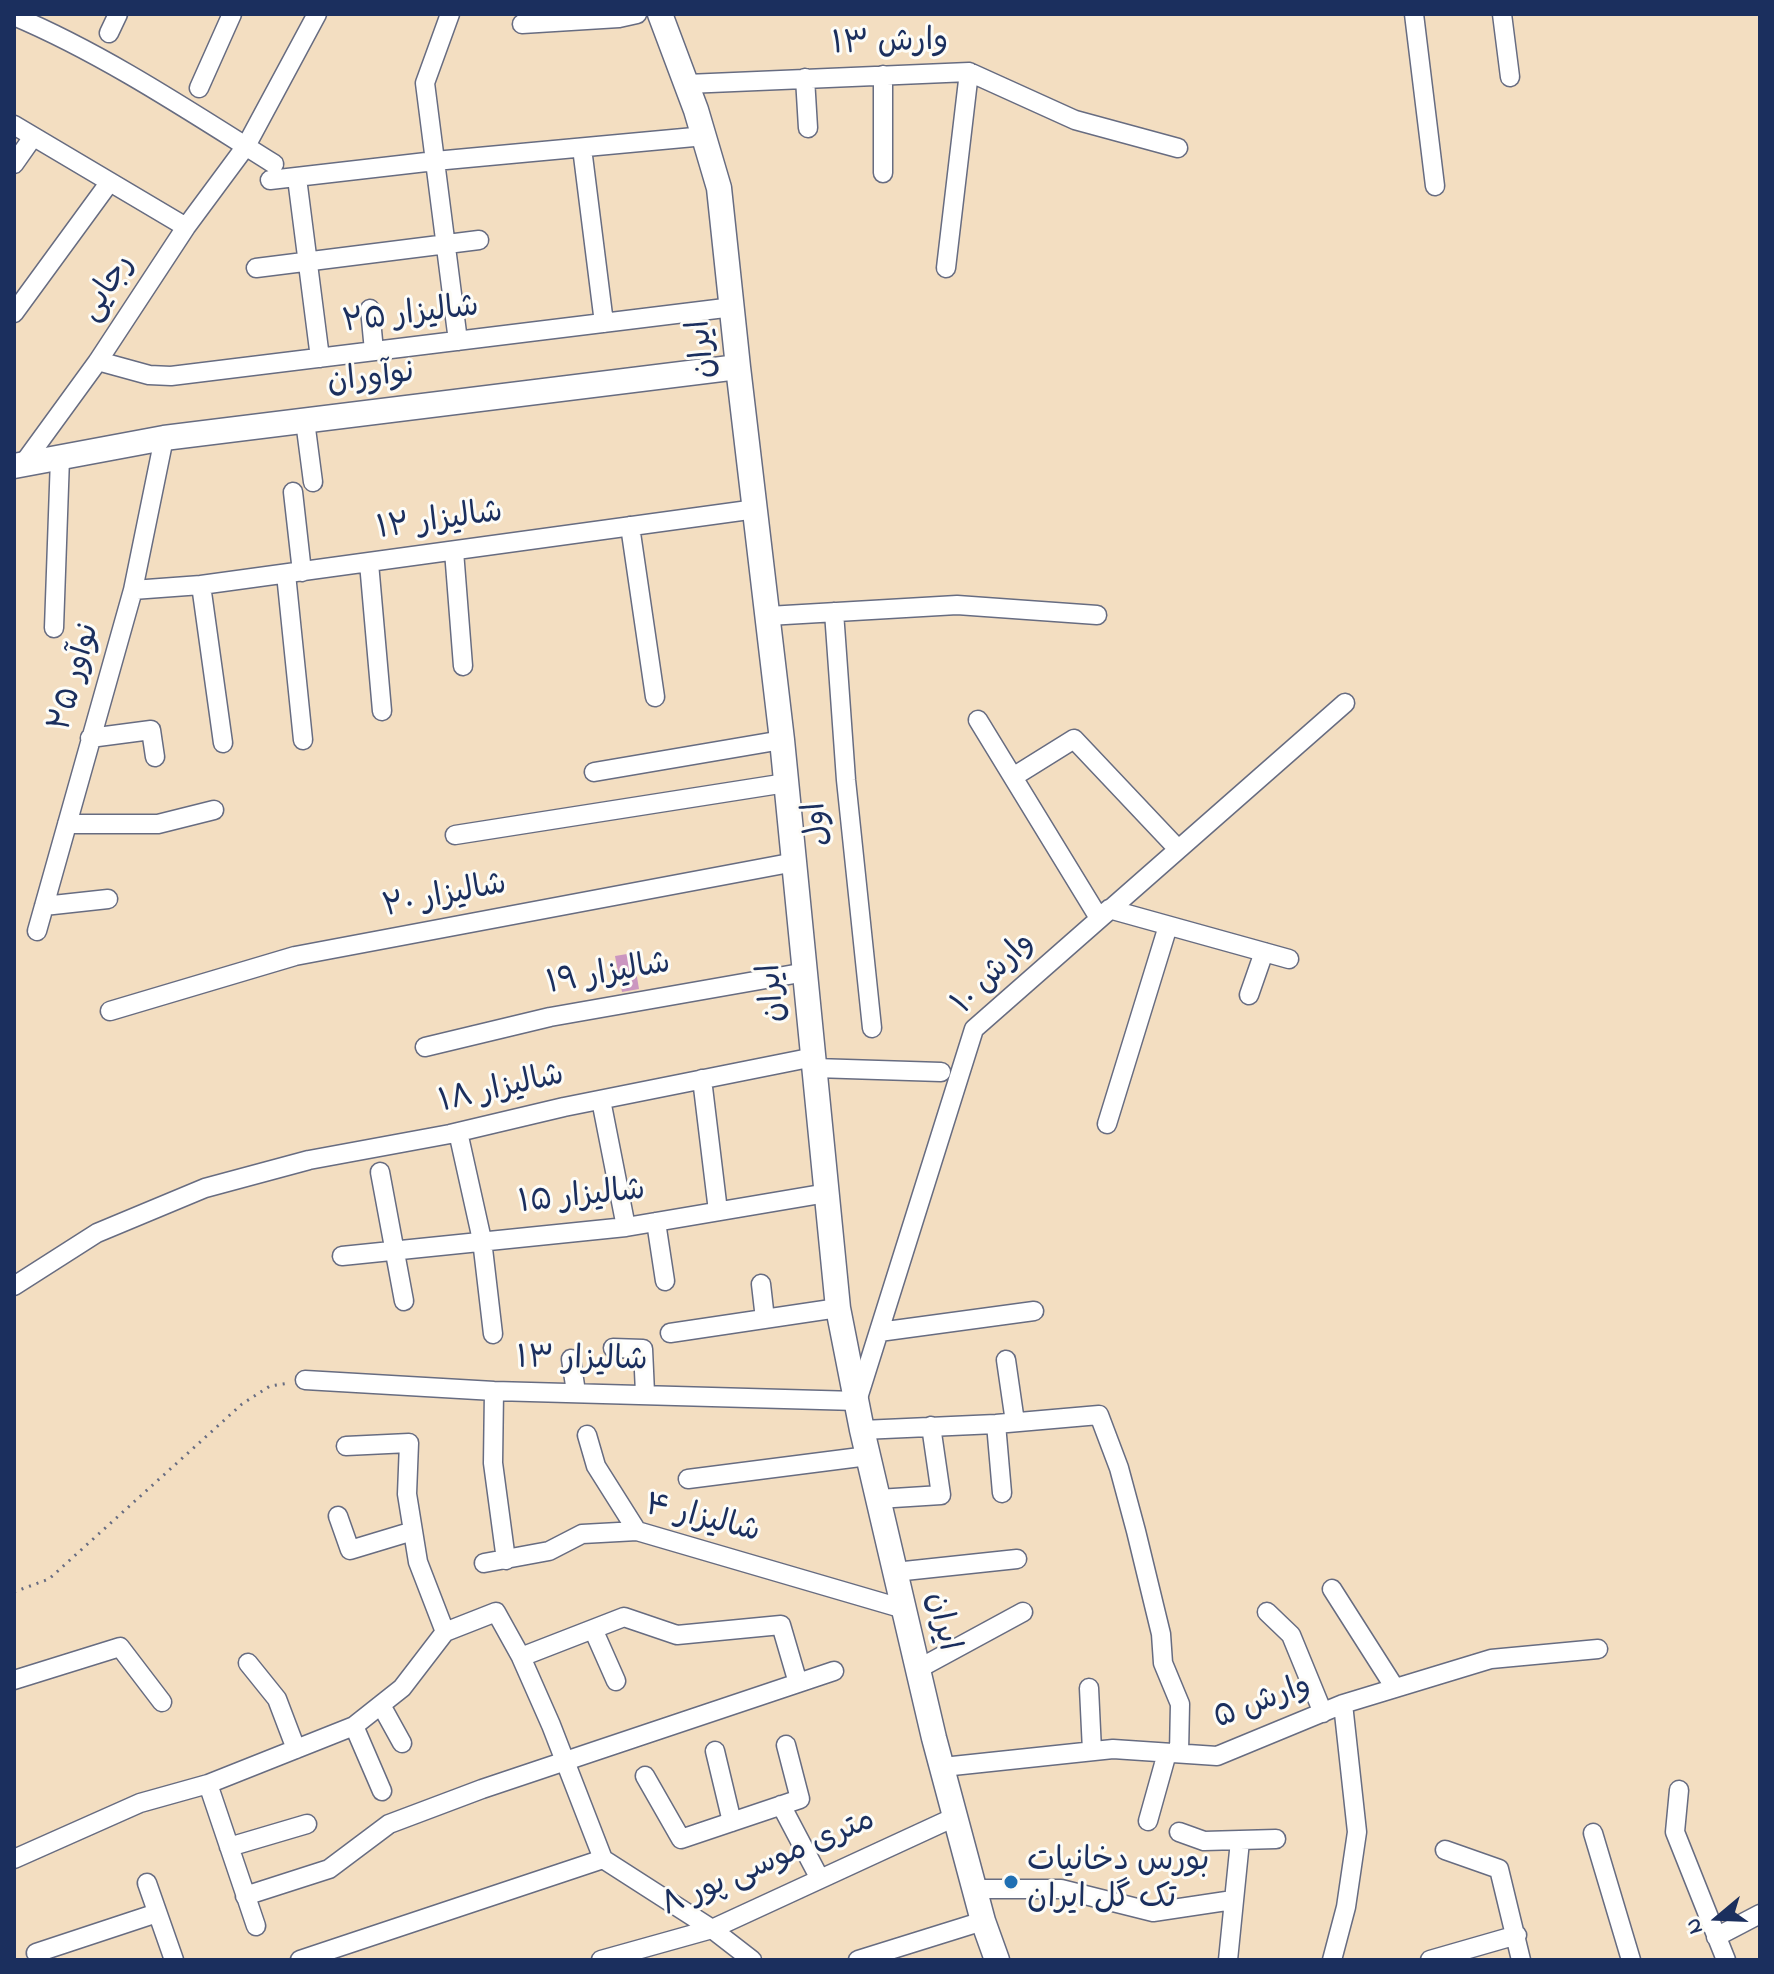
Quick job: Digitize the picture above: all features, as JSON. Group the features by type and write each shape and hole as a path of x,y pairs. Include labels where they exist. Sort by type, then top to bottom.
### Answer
{"street":[{"path":"109,33 118,14"},
{"path":"199,88 232,14"},
{"name":"رجایی","path":"19,465 98,361 186,227 246,146 317,14"},
{"path":"450,14 425,83 458,341"},
{"path":"522,24 619,18 637,14"},
{"name":"ایران","path":"660,14 705,136 719,188 795,862 838,1308 862,1430 918,1669 983,1921 997,1960"},
{"path":"1414,14 1435,186"},
{"path":"1502,14 1510,77"},
{"path":"17,18 171,100 246,146 272,172 297,178 435,161 705,136"},
{"path":"946,268 969,72"},
{"name":"وارش ۱۳","path":"687,84 969,72 1075,120 1178,148"},
{"path":"883,75 883,173"},
{"path":"805,78 808,128"},
{"path":"14,125 186,227"},
{"path":"14,164 33,137"},
{"path":"582,148 604,323"},
{"path":"297,178 320,358"},
{"path":"14,313 109,183"},
{"path":"256,268 479,240"},
{"name":"شالیزار ۲۵","path":"98,361 149,375 171,376 733,307"},
{"path":"370,309 374,351"},
{"name":"نوآوران","path":"19,465 164,438 738,367"},
{"path":"305,421 313,482"},
{"name":"نوآور ۲۵","path":"37,931 133,590 164,438"},
{"path":"54,628 60,458"},
{"path":"293,492 303,740"},
{"name":"شالیزار ۱۲","path":"133,590 294,573 756,509"},
{"path":"630,526 655,697"},
{"path":"454,551 463,666"},
{"path":"369,563 382,711"},
{"path":"201,585 223,743"},
{"path":"768,616 957,605 1097,615"},
{"name":"اول","path":"834,612 846,780 872,1028"},
{"name":"وارش ۱۰","path":"857,1401 974,1029 1345,703"},
{"path":"978,720 1104,914 1168,926 1289,959"},
{"path":"90,738 151,730 155,757"},
{"path":"1013,777 1074,739 1177,848"},
{"path":"594,772 782,740"},
{"path":"455,835 786,783"},
{"path":"67,824 158,824 214,810"},
{"name":"شالیزار ۲۰","path":"110,1011 295,956 795,862"},
{"path":"44,906 108,899"},
{"path":"1107,1124 1168,926"},
{"path":"1249,995 1264,952"},
{"name":"شالیزار ۱۹","path":"425,1047 550,1017 806,972"},
{"name":"شالیزار ۱۸","path":"14,1286 97,1233 205,1188 309,1160 458,1132 702,1079 814,1063 941,1072"},
{"path":"702,1079 718,1211"},
{"path":"601,1100 626,1227"},
{"path":"458,1132 482,1240 493,1334"},
{"path":"380,1172 404,1301"},
{"name":"شالیزار ۱۵","path":"342,1256 626,1227 827,1193"},
{"path":"656,1222 665,1281"},
{"path":"761,1284 765,1319"},
{"path":"670,1333 838,1308"},
{"path":"879,1332 1034,1311"},
{"path":"613,1348 643,1349 645,1393"},
{"path":"571,1359 576,1392"},
{"path":"1002,1493 1006,1360"},
{"name":"شالیزار ۱۳","path":"305,1380 494,1391 857,1401"},
{"path":"494,1391 493,1463 506,1560"},
{"path":"862,1430 1099,1415 1119,1468 1136,1531 1161,1634 1163,1663 1180,1704 1173,1753 1148,1821"},
{"path":"878,1499 941,1495 931,1426"},
{"path":"587,1435 596,1466 637,1531"},
{"path":"346,1446 409,1443 407,1494 418,1562 445,1632"},
{"path":"688,1479 868,1456"},
{"path":"338,1516 350,1550 413,1531"},
{"name":"شالیزار ۴","path":"484,1563 549,1551 582,1534 637,1531 904,1609"},
{"path":"895,1572 1017,1559"},
{"path":"1332,1589 1395,1688"},
{"path":"14,1859 140,1803 208,1784 354,1726 402,1688 445,1632 496,1612 521,1657 603,1859 712,1929 752,1960"},
{"path":"918,1669 1023,1612"},
{"path":"1267,1612 1291,1635 1323,1713"},
{"path":"521,1657 624,1617 677,1635 781,1625 798,1683"},
{"path":"593,1629 616,1681"},
{"path":"14,1680 120,1647 162,1702"},
{"name":"وارش ۵","path":"943,1767 1113,1749 1217,1756 1343,1704 1491,1659 1598,1649"},
{"path":"248,1663 277,1699 296,1749"},
{"path":"245,1896 329,1869 389,1824 564,1760 834,1671"},
{"path":"1089,1688 1092,1751"},
{"path":"1332,1960 1346,1907 1357,1832 1343,1704"},
{"path":"381,1705 402,1743"},
{"path":"354,1726 382,1791"},
{"path":"645,1776 681,1839 800,1799 786,1745"},
{"path":"715,1751 732,1822"},
{"path":"208,1784 256,1926"},
{"path":"1679,1790 1675,1832 1725,1960"},
{"path":"781,1805 820,1879"},
{"name":"۸ متری موسی پور","path":"601,1960 712,1929 957,1816"},
{"path":"229,1847 307,1824"},
{"path":"1179,1832 1204,1841 1276,1839"},
{"path":"1593,1833 1631,1960"},
{"path":"1228,1960 1240,1841"},
{"path":"1445,1850 1499,1869 1521,1960"},
{"path":"300,1960 603,1859"},
{"path":"147,1883 174,1960"},
{"path":"976,1889 1061,1889 1153,1912 1233,1900"},
{"path":"36,1953 157,1913"},
{"path":"1716,1937 1760,1914"},
{"path":"858,1960 983,1921"},
{"path":"1430,1960 1517,1935"}],"path":[{"path":"14,1592 49,1579 242,1404 270,1386 305,1380"}],"building":[{"path":"633,953 639,989 622,992 615,956"}],"place":[{"name":"بورس دخانیات تک گل ایران","path":"1011,1882"}]}
